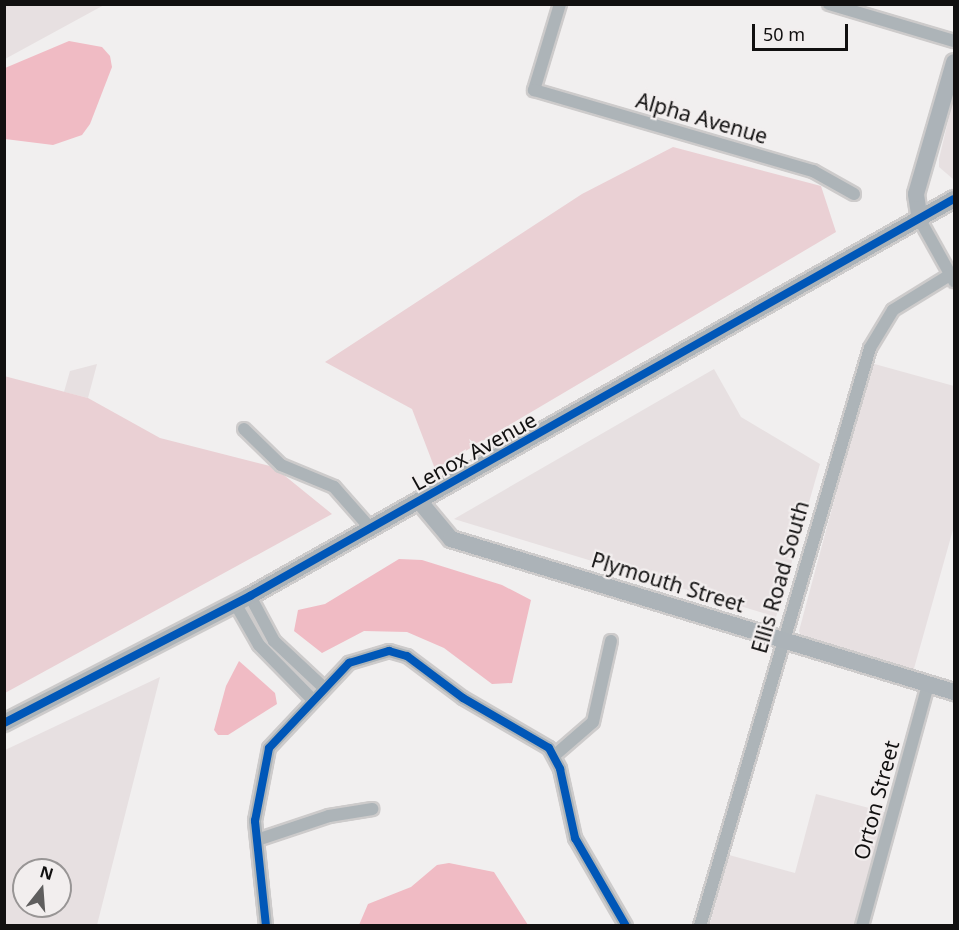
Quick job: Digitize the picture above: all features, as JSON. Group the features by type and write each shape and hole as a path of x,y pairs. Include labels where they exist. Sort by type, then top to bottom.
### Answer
{"main road":[{"path":"921,220 916,194 954,62"},
{"name":"Lenox Avenue","path":"4,723 243,600 921,220 954,199"},
{"name":"Plymouth Street","path":"420,502 451,539 954,692"}],"street":[{"name":"Alpha Avenue","path":"560,4 534,90 813,171 854,194"},
{"path":"829,4 954,41"},
{"path":"921,220 952,278"},
{"name":"Ellis Road South","path":"700,926 876,332 893,310 952,278"},
{"path":"244,429 281,465 334,488 371,528"},
{"path":"243,600 274,641 324,688"},
{"path":"243,600 259,645 313,700"},
{"path":"555,755 593,722 611,641"},
{"path":"266,926 256,840 256,803 269,748 324,688 357,657 389,651 407,656 555,755 575,838 626,926"},
{"name":"Orton Street","path":"862,926 928,684"},
{"path":"256,840 329,816 372,808"}],"shaded area":[{"path":"5,4 104,4 104,5 5,59"},
{"path":"69,41 102,47 110,56 112,67 90,124 82,135 53,145 5,139 5,68"},
{"path":"954,96 953,179 939,167 939,159"},
{"path":"673,147 821,186 836,232 435,469 412,409 325,362 582,194"},
{"path":"871,363 954,386 954,526 913,672 802,639 799,631"},
{"path":"97,364 88,398 64,392 70,371"},
{"path":"714,369 741,417 820,464 776,617 454,519"},
{"path":"4,376 88,398 160,438 274,467 332,514 5,693"},
{"path":"399,559 422,560 502,585 531,600 512,683 492,684 444,648 407,632 364,631 322,653 294,631 298,610 325,604"},
{"path":"239,661 275,693 277,704 228,735 218,735 214,730 226,686"},
{"path":"160,677 97,925 5,925 5,750"},
{"path":"816,794 888,813 857,925 709,926 729,855 795,873"},
{"path":"449,863 494,872 528,925 359,925 368,904 411,887 437,865"}],"cycle path":[{"path":"4,723 250,596 954,199"},
{"path":"266,926 255,821 269,748 349,663 389,651 407,656 463,698 549,748 560,769 575,838 626,926"}]}
